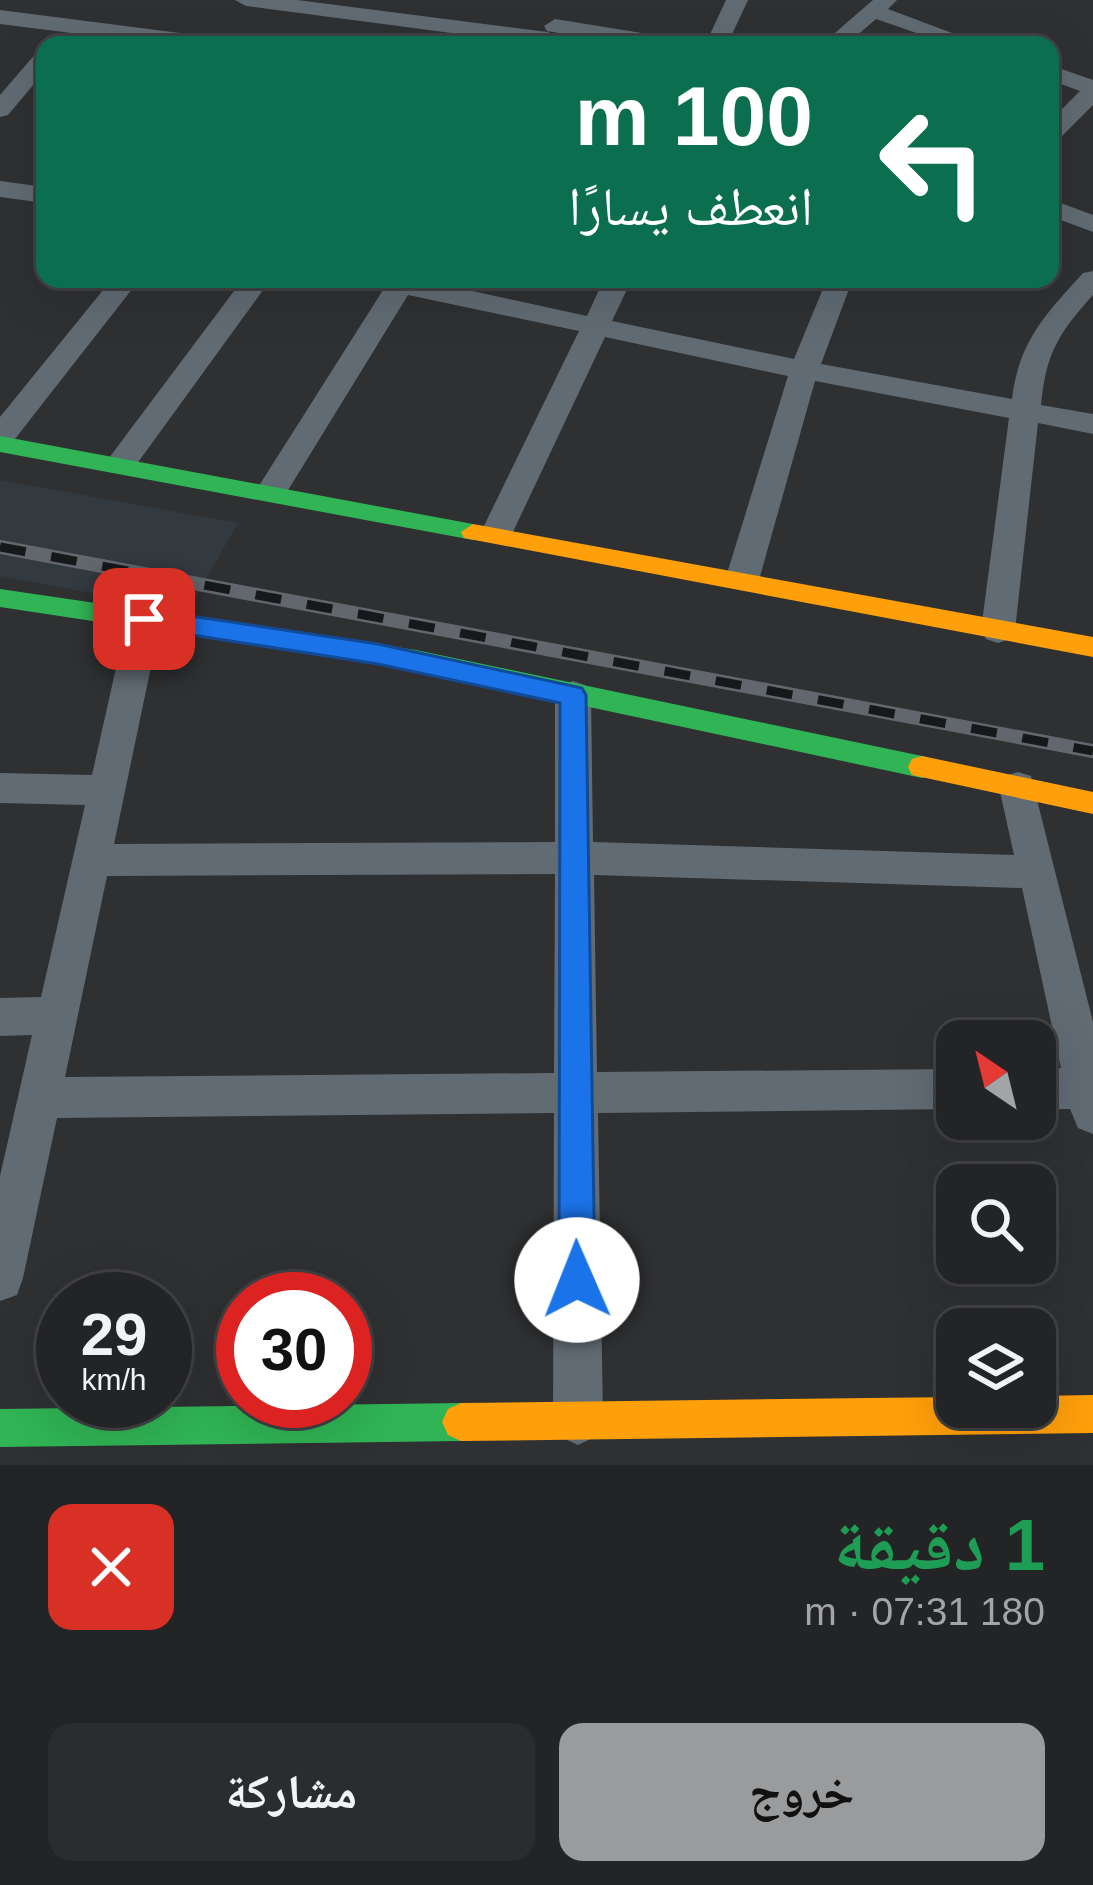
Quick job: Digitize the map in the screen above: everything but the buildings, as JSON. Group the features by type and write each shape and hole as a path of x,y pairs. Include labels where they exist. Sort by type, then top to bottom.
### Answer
{"street":[{"path":"250,0 432,35 549,36 569,0"},
{"path":"432,35 457,0"},
{"path":"720,36 737,0"},
{"path":"843,36 879,5 952,36"},
{"path":"0,17 149,36"},
{"path":"63,36 71,26"},
{"path":"0,110 36,68"},
{"path":"1059,76 1093,90 1059,125"},
{"path":"0,189 36,194"},
{"path":"1059,211 1093,224"},
{"path":"998,629 1024,412 1039,342 1093,279"},
{"path":"119,288 0,440 1093,647"},
{"path":"120,465 249,288"},
{"path":"271,492 399,288"},
{"path":"430,288 804,370 1093,424"},
{"path":"496,534 613,288"},
{"path":"742,580 804,370 835,288"},
{"path":"0,598 329,645 1093,803"},
{"path":"0,1278 144,619"},
{"path":"573,695 578,1420"},
{"path":"1018,787 1091,1096 1056,1092"},
{"path":"0,788 108,790"},
{"path":"93,860 573,858 1037,872"},
{"path":"0,1017 60,1016"},
{"path":"41,1098 936,1089"},
{"path":"0,1428 501,1443 578,1420 1093,1414"}],"shaded area":[{"path":"0,480 238,523 188,611 0,576"}],"railway":[{"path":"0,547 1093,751"}],"traffic: fast":[{"path":"0,444 473,532"},
{"path":"0,598 416,660 922,767"},
{"path":"0,1428 461,1422"}],"traffic: slow":[{"path":"473,532 1093,647"},
{"path":"922,767 1093,803"},
{"path":"461,1422 1093,1414"}],"route":[{"path":"144,619 378,654 573,695 577,1280"}]}
